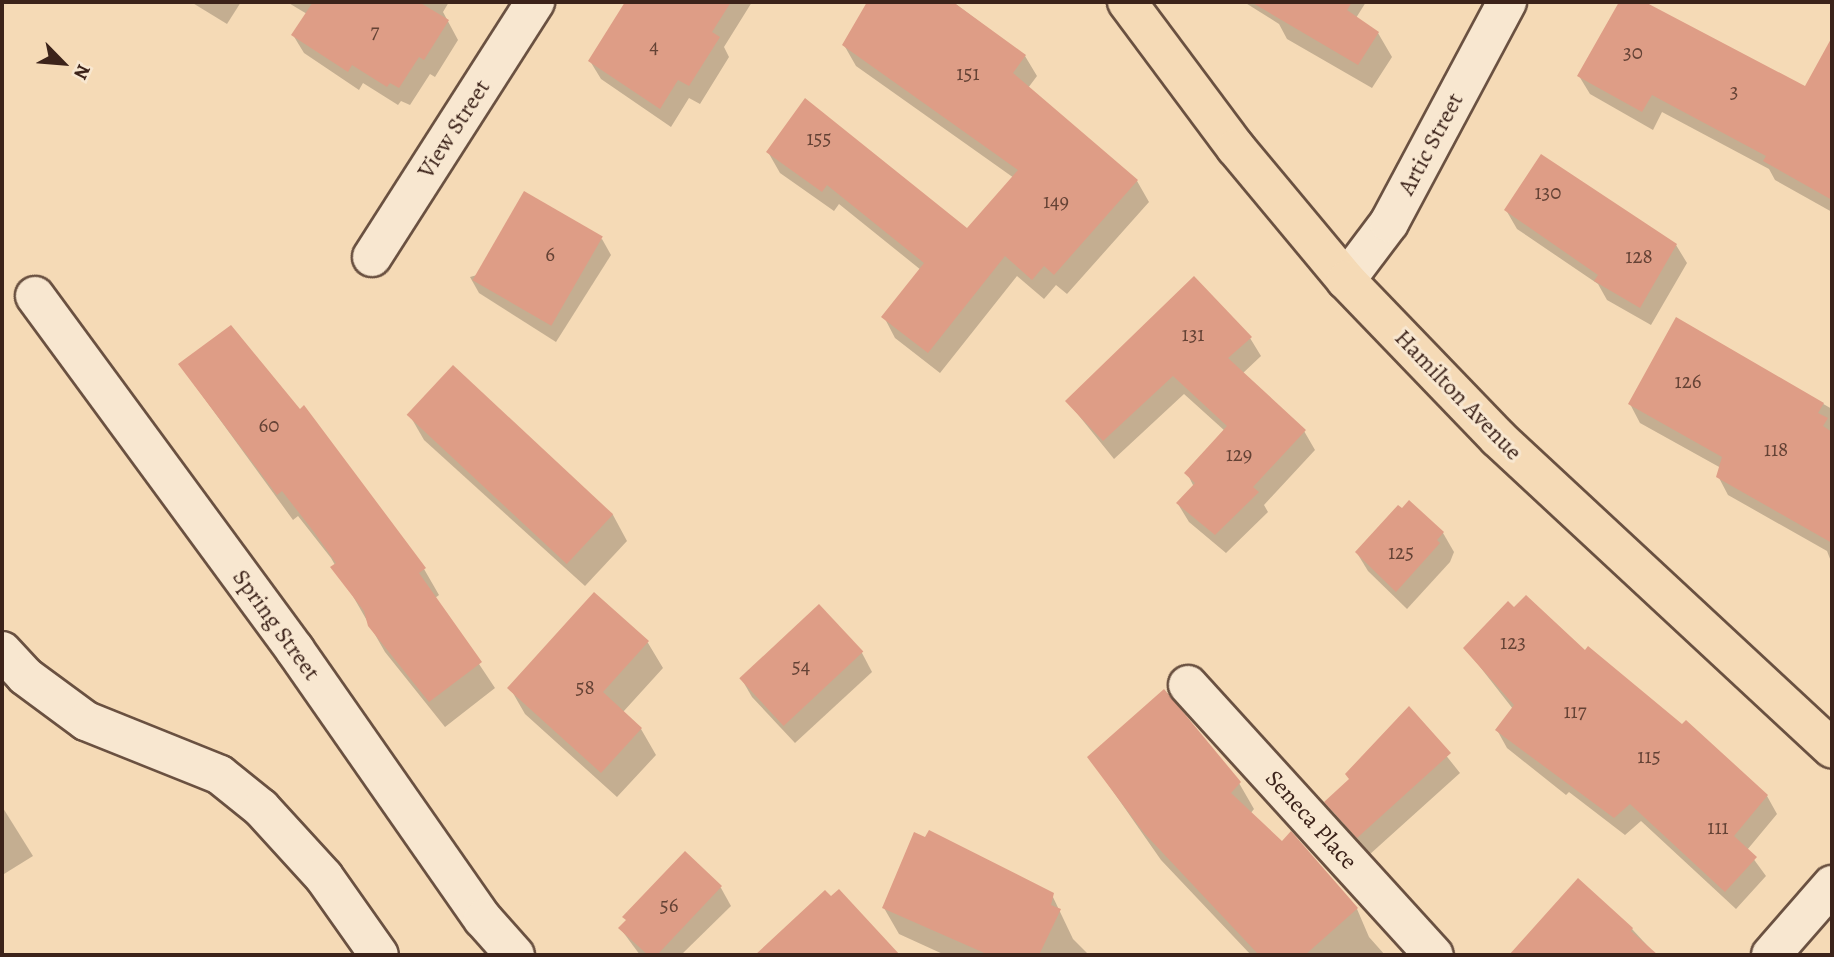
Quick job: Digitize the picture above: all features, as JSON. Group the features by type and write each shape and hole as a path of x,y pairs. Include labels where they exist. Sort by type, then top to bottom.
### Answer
{"main road":[{"name":"Hamilton Avenue","path":"1126,2 1236,148 1346,280 1498,438 1832,748"}],"street":[{"name":"View Street","path":"372,257 535,2"},
{"name":"Artic Street","path":"1346,280 1389,223 1507,2"},
{"name":"Spring Street","path":"35,296 295,650 484,919 514,955"},
{"path":"2,651 25,676 86,721 220,775 261,808 324,877 379,955"},
{"name":"Seneca Place","path":"1188,685 1434,955"},
{"path":"1771,955 1832,885"}],"building":[{"path":"313,2 419,2 449,20 424,60 419,57 399,88 390,83 387,87 352,65 348,72 291,35"},
{"path":"625,2 731,2 712,32 720,37 689,86 678,80 660,109 588,61"},
{"path":"867,2 953,2 1026,55 1013,73 1138,180 1054,275 1044,266 1032,280 1005,256 928,353 881,317 924,263 827,185 822,192 766,152 805,98 967,228 1018,170 842,45"},
{"path":"1251,2 1352,2 1347,10 1379,32 1358,65"},
{"path":"1619,2 1645,2 1805,86 1832,37 1832,200 1763,161 1766,156 1652,95 1642,112 1577,76"},
{"path":"1541,154 1677,244 1640,308 1594,281 1598,275 1504,210"},
{"path":"524,191 603,236 551,326 473,280"},
{"path":"1194,276 1252,337 1228,358 1306,430 1253,487 1259,492 1215,535 1176,503 1195,483 1184,473 1227,426 1173,376 1103,441 1065,401"},
{"path":"1676,317 1824,403 1818,413 1828,418 1823,426 1832,432 1832,543 1716,477 1722,457 1628,404"},
{"path":"231,325 300,409 304,405 426,568 419,573 482,662 429,702 368,626 364,611 330,567 336,563 314,532 282,491 277,495 178,364"},
{"path":"453,365 613,514 567,564 407,415"},
{"path":"1409,500 1444,532 1437,540 1440,543 1396,592 1355,552 1398,505 1402,508"},
{"path":"594,592 649,641 603,692 642,728 601,773 507,688"},
{"path":"1526,595 1585,650 1588,646 1682,724 1686,720 1768,795 1734,836 1757,857 1725,892 1630,804 1614,818 1495,730 1514,705 1463,648 1508,601 1514,607"},
{"path":"819,604 863,652 784,726 739,678"},
{"path":"1164,689 1241,782 1231,793 1282,841 1291,831 1358,908 1305,955 1259,955 1144,833 1087,757"},
{"path":"1409,706 1451,753 1357,838 1324,802 1349,779 1345,774"},
{"path":"929,830 1054,893 1051,905 1061,909 1039,955 989,955 882,908 914,832 925,837"},
{"path":"685,851 722,886 657,955 648,955 618,928 626,920 622,917"},
{"path":"1578,878 1633,928 1631,931 1658,955 1509,955"},
{"path":"839,889 900,955 755,955 825,890 831,896"}]}
